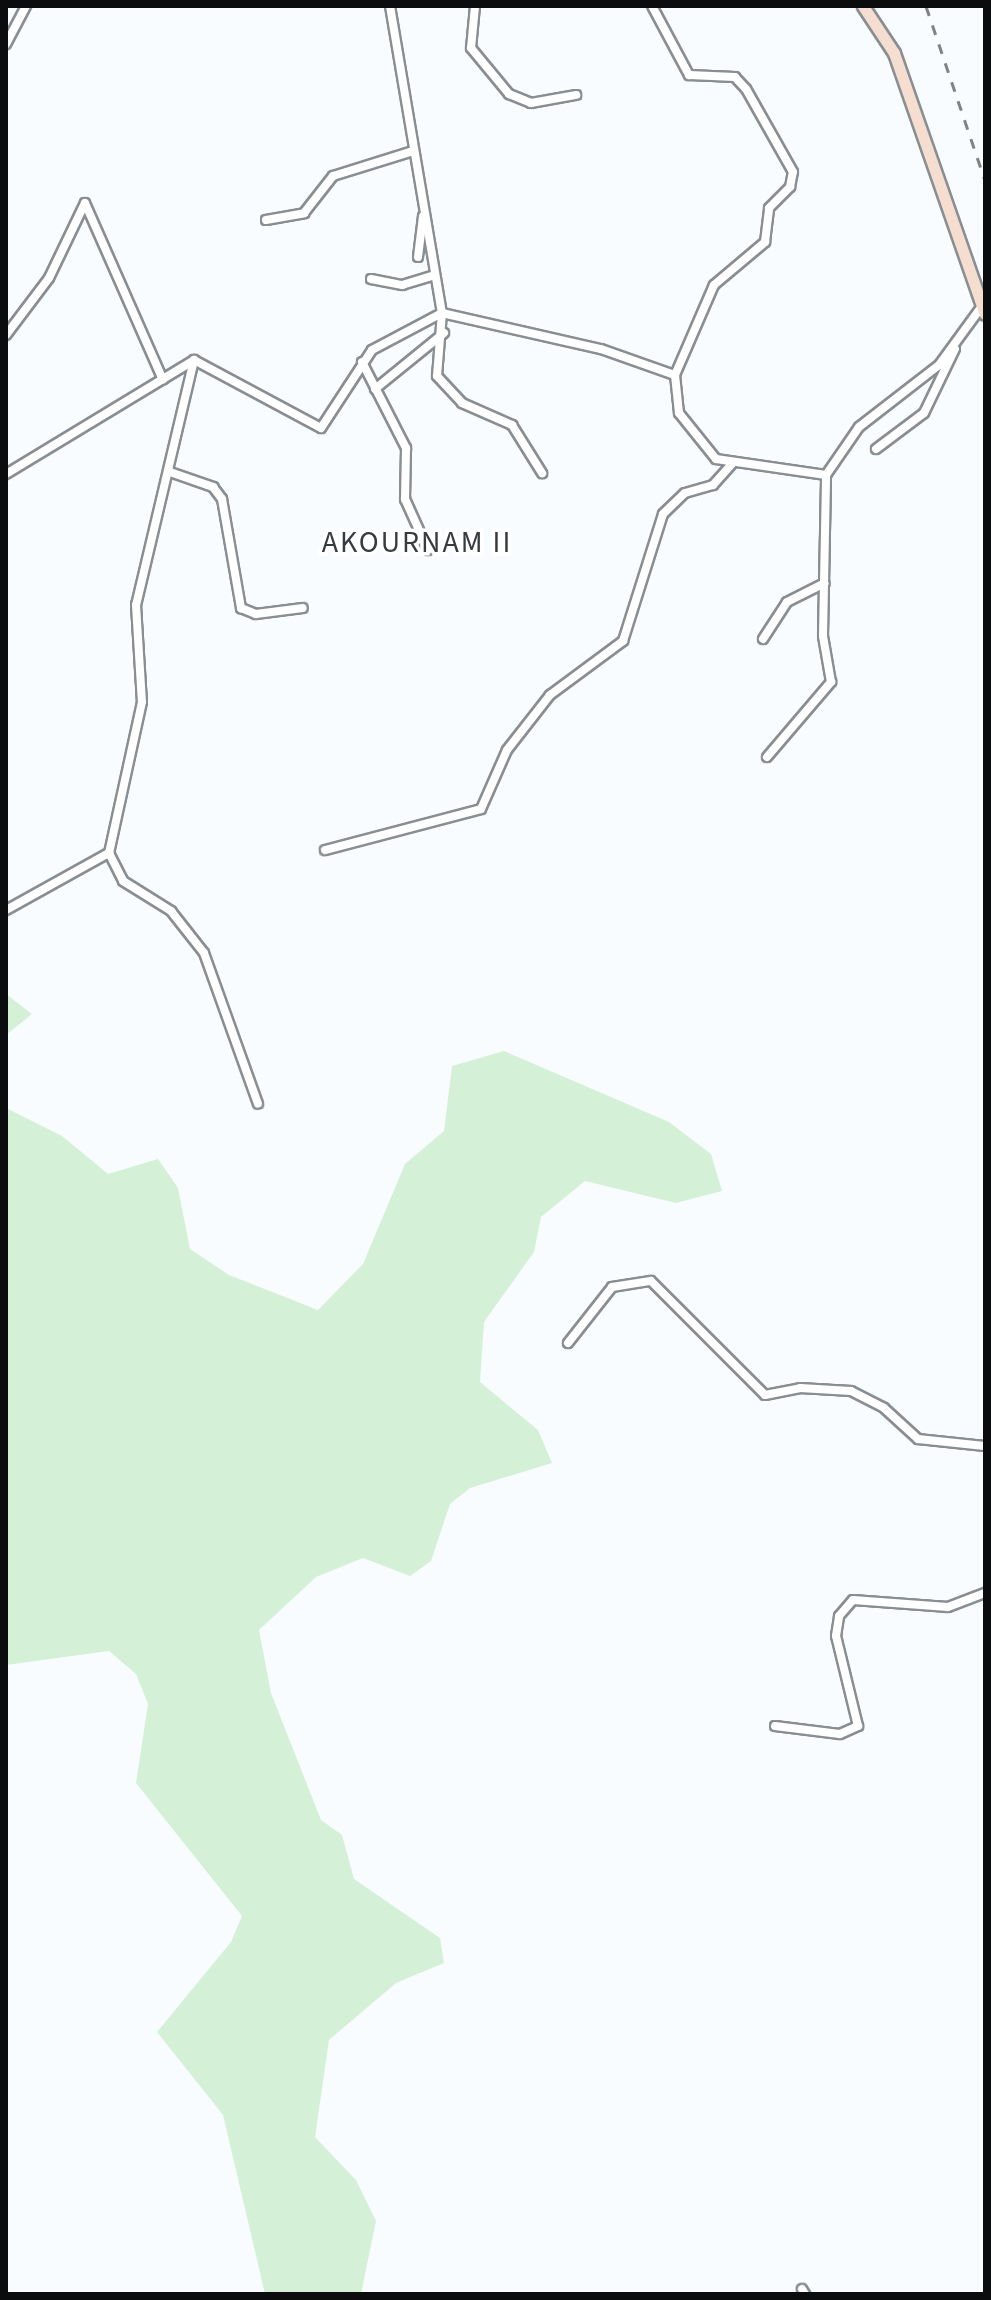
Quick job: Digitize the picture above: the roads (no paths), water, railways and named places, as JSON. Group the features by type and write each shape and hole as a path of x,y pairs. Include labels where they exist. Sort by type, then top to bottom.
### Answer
{"street":[{"path":"6,44 26,6"},
{"path":"390,6 410,152 425,211 442,313 444,333 440,385 512,425 542,473"},
{"path":"475,6 471,48 509,94 531,103 576,95"},
{"path":"652,6 689,75 735,77 746,89 793,172 790,187 769,208 765,242 714,285 675,375 685,423 710,454 732,464 826,475"},
{"path":"767,757 831,682 825,583 826,475 859,427 917,385 984,310 894,53 863,6"},
{"path":"266,220 304,213 333,176 410,152"},
{"path":"6,335 49,278 85,203 163,380"},
{"path":"418,257 425,211"},
{"path":"371,279 402,285 435,275"},
{"path":"194,360 321,428 362,362 393,334 442,313 601,349 675,375"},
{"path":"375,389 444,333"},
{"path":"876,449 924,413 958,336"},
{"path":"6,474 194,360"},
{"path":"194,360 170,472 136,605 142,702 109,853 123,881 171,911 204,953 258,1104"},
{"path":"362,362 406,448 405,499 428,550"},
{"path":"325,850 481,809 507,750 540,707 623,641 663,514 732,464"},
{"path":"170,472 213,487 222,499 241,608 256,614 303,608"},
{"path":"763,639 787,602 825,583"},
{"path":"6,910 109,853"},
{"path":"568,1343 612,1287 651,1281 765,1395 800,1388 851,1391 884,1408 918,1439 985,1446"},
{"path":"775,1726 840,1734 858,1726 836,1636 839,1616 853,1600 948,1607 985,1593"}],"railway":[{"path":"926,6 985,180"}],"district":[{"name":"AKOURNAM II","path":"417,543"}]}
